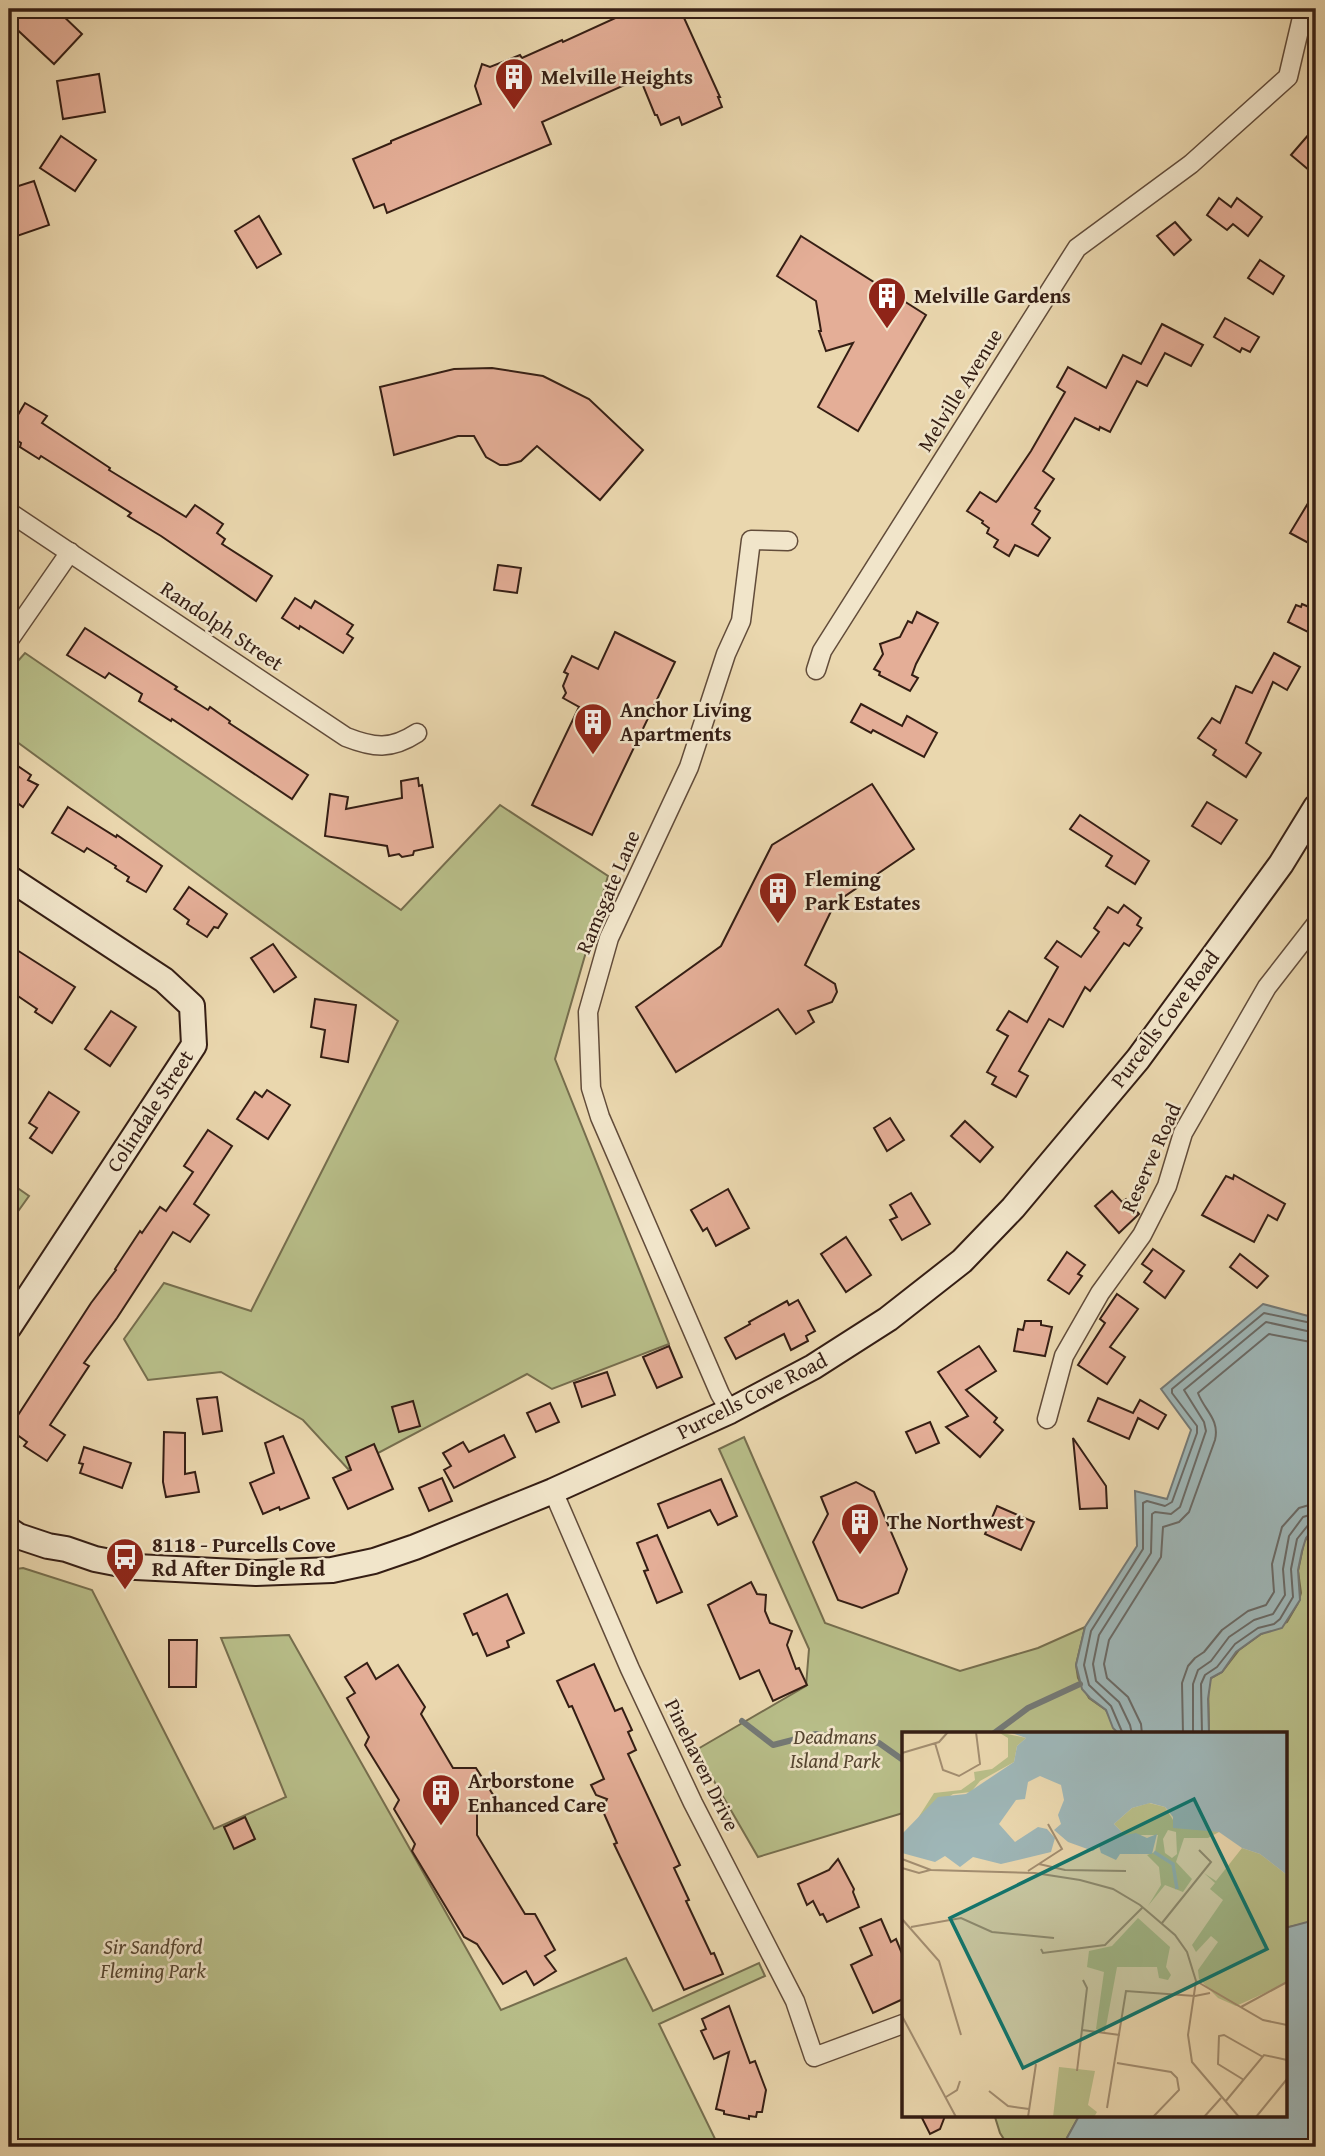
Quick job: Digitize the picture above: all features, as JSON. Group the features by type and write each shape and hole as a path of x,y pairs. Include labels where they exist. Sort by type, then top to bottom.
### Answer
{"main road":[{"name":"Purcells Cove Road","path":"12,1535 95,1559 136,1567 256,1573 332,1570 374,1561 415,1547 553,1491 730,1411 813,1367 888,1320 962,1261 1013,1208 1138,1059 1280,864 1316,807"},
{"name":"Colindale Street","path":"9,878 164,980 192,1006 194,1045 9,1327"}],"street":[{"name":"Melville Avenue","path":"816,670 822,651 1077,248 1191,164 1288,77 1304,9"},
{"name":"Randolph Street","path":"9,512 346,737 387,746 402,743 417,733"},
{"name":"Ramsgate Lane","path":"730,1411 720,1394 600,1116 591,1088 588,1012 609,938 689,767 726,654 741,621 751,540 788,541"},
{"path":"9,640 69,552"},
{"name":"Reserve Road","path":"1046,1419 1064,1356 1100,1293 1142,1235 1167,1186 1183,1133 1267,987 1316,923"},
{"name":"Pinehaven Drive","path":"553,1491 630,1669 694,1803 795,2001 814,2057 902,2024"}],"green space":[{"path":"25,653 401,910 500,805 608,876 555,1059 669,1344 552,1389 527,1374 348,1469 303,1420 221,1372 148,1380 124,1339 164,1283 251,1311 398,1021 9,736 9,671"},
{"path":"9,1182 29,1196 9,1224"},
{"name":"Deadmans Island Park","path":"744,1437 825,1623 960,1671 1038,1648 1085,1627 1076,1665 1078,1678 1089,1698 1106,1710 1118,1732 902,1732 902,1813 758,1857 696,1750 806,1686 809,1649 719,1449"},
{"path":"1316,1526 1316,1921 1286,1928 1286,1732 1209,1732 1208,1684 1211,1678 1222,1672 1239,1650 1261,1634 1287,1622 1301,1593 1298,1571 1304,1542"},
{"name":"Sir Sandford Fleming Park","path":"23,1568 92,1590 214,1829 286,1797 221,1638 289,1635 501,2010 626,1958 653,2011 759,1963 765,1976 659,2024 719,2147 9,2147 9,1570"},
{"path":"995,2118 1078,2118 1062,2147 1009,2147 1000,2133"}],"water":[{"path":"1263,1304 1316,1318 1316,1526 1306,1538 1302,1551 1298,1570 1300,1600 1282,1628 1261,1634 1236,1652 1222,1672 1211,1678 1208,1699 1209,1732 1117,1732 1106,1710 1082,1689 1076,1665 1085,1627 1137,1546 1135,1491 1167,1499 1191,1430 1161,1389"},
{"path":"1316,1921 1316,2147 1062,2147 1078,2118 1286,2118 1286,1928"}],"building":[{"path":"9,9 56,9 82,34 54,64 9,22"},
{"name":"Melville Heights","path":"635,9 680,9 720,97 722,107 682,125 679,117 661,125 640,78 542,122 551,144 387,213 384,204 374,208 353,159 481,104 475,86 482,64 490,67 520,55 522,58"},
{"path":"99,74 105,112 63,119 57,81"},
{"path":"1316,126 1316,176 1291,155"},
{"path":"61,136 96,160 75,191 40,168"},
{"path":"34,181 49,225 14,237 9,222 9,189"},
{"path":"1219,198 1231,207 1237,198 1262,217 1248,236 1233,224 1227,230 1207,215"},
{"path":"259,216 281,254 257,268 235,231"},
{"path":"1175,222 1191,240 1174,255 1157,236"},
{"name":"Melville Gardens","path":"801,236 926,315 858,431 818,407 853,343 826,351 819,331 816,301 777,276"},
{"path":"1260,260 1284,276 1273,294 1248,278"},
{"path":"1225,318 1259,337 1250,352 1242,348 1240,352 1214,337"},
{"path":"1162,324 1203,345 1191,366 1165,353 1147,386 1137,381 1110,432 1100,427 1099,430 1075,418 1043,471 1054,479 1035,508 1040,511 1032,524 1050,538 1038,556 1015,545 1009,556 994,547 998,540 987,533 989,528 967,511 980,492 996,502 998,500 1031,451 1065,392 1057,387 1068,367 1106,388 1123,355 1141,364"},
{"path":"492,368 543,376 589,399 643,450 600,500 537,446 521,461 507,465 500,465 486,457 474,436 458,436 394,455 380,387 454,369"},
{"path":"25,403 47,416 42,423 110,468 109,470 186,517 195,505 223,524 217,533 225,539 222,544 272,576 256,601 128,516 131,513 41,456 39,459 20,447 21,443 9,435 9,430"},
{"path":"1316,490 1316,547 1290,533"},
{"path":"498,565 521,568 517,593 494,590"},
{"path":"295,598 311,608 315,601 353,625 347,634 353,638 343,653 282,618"},
{"path":"1302,604 1316,610 1316,636 1288,622 1296,605 1301,607"},
{"path":"917,612 938,623 916,664 912,675 918,678 910,691 879,675 880,672 874,669 883,654 880,644 900,637 908,621 912,623"},
{"path":"85,628 208,710 210,707 230,721 229,723 308,775 292,799 172,719 171,721 139,701 142,694 109,673 105,678 67,655"},
{"name":"Anchor Living Apartments","path":"615,632 675,662 592,835 532,805 579,707 563,698 566,693 563,686 568,674 564,672 572,656 598,669"},
{"path":"1274,653 1300,667 1287,690 1273,682 1246,743 1261,753 1246,777 1213,755 1216,750 1198,738 1212,718 1220,723 1236,686 1252,693"},
{"path":"861,704 902,726 907,716 937,733 924,757 873,730 871,733 851,722"},
{"path":"9,760 31,775 28,780 38,785 23,807 9,797"},
{"path":"418,778 419,786 422,785 433,847 414,851 413,855 389,856 387,846 325,836 330,794 348,797 346,809 402,798 401,781"},
{"name":"Fleming Park Estates","path":"872,784 914,849 835,903 805,965 835,984 837,992 832,1002 808,1011 814,1022 796,1034 778,1009 676,1072 636,1007 721,946 772,845"},
{"path":"1207,802 1237,820 1221,844 1192,826"},
{"path":"68,807 116,837 117,835 162,866 146,892 127,881 129,877 115,868 116,866 87,848 84,852 52,833"},
{"path":"1080,815 1149,861 1135,884 1106,866 1112,856 1070,829"},
{"path":"189,887 227,914 218,928 214,927 207,937 187,924 189,920 174,909"},
{"path":"1124,905 1141,918 1137,925 1142,928 1129,946 1124,943 1090,991 1085,987 1063,1027 1049,1019 1019,1071 1028,1076 1016,1097 992,1084 996,1077 987,1072 1008,1036 997,1030 1009,1011 1027,1022 1058,967 1045,958 1057,941 1081,957 1099,932 1094,928 1108,907 1118,913"},
{"path":"273,944 296,977 274,992 251,958"},
{"path":"9,945 75,987 52,1023 9,990"},
{"path":"315,999 356,1005 348,1062 321,1057 325,1030 311,1027"},
{"path":"111,1011 136,1027 110,1066 85,1049"},
{"path":"267,1090 290,1105 268,1139 237,1119 255,1092 262,1097"},
{"path":"49,1092 79,1112 52,1153 30,1138 37,1128 29,1123"},
{"path":"890,1118 904,1140 887,1151 874,1128"},
{"path":"965,1121 993,1147 980,1162 951,1136"},
{"path":"208,1130 232,1146 194,1204 209,1215 190,1242 173,1232 84,1363 89,1366 50,1425 65,1435 47,1461 24,1446 27,1442 9,1429 140,1231 142,1233 160,1207 166,1211 193,1172 184,1166"},
{"path":"1234,1175 1285,1204 1277,1220 1268,1215 1254,1242 1202,1215 1226,1176 1233,1179"},
{"path":"728,1189 749,1228 716,1246 707,1228 703,1231 691,1210"},
{"path":"1112,1191 1122,1202 1126,1199 1139,1214 1119,1233 1095,1206"},
{"path":"911,1193 930,1224 902,1240 890,1220 897,1217 890,1205"},
{"path":"846,1237 871,1275 846,1292 821,1254"},
{"path":"1153,1249 1184,1271 1165,1298 1144,1282 1152,1271 1142,1264"},
{"path":"1067,1252 1085,1265 1078,1274 1082,1276 1069,1294 1048,1280"},
{"path":"1240,1254 1268,1276 1257,1288 1230,1267"},
{"path":"1117,1294 1138,1309 1110,1347 1125,1357 1107,1384 1078,1365 1105,1323 1100,1319"},
{"path":"798,1300 815,1331 806,1336 808,1341 791,1350 784,1334 736,1359 725,1338 787,1301 789,1305"},
{"path":"1025,1321 1041,1321 1041,1325 1052,1327 1045,1356 1014,1351 1018,1329 1023,1330"},
{"path":"669,1346 682,1377 657,1388 643,1357"},
{"path":"979,1346 996,1371 966,1390 997,1418 994,1422 1003,1430 980,1457 946,1427 968,1416 938,1372"},
{"path":"607,1372 615,1395 582,1407 574,1383"},
{"path":"217,1397 222,1431 203,1434 197,1399"},
{"path":"1098,1398 1133,1413 1140,1400 1166,1415 1158,1429 1138,1418 1129,1439 1088,1421"},
{"path":"413,1401 420,1426 399,1432 392,1407"},
{"path":"550,1403 559,1422 536,1432 527,1413"},
{"path":"930,1422 939,1443 916,1453 906,1432"},
{"path":"164,1432 185,1433 185,1474 195,1472 199,1492 166,1497 163,1482"},
{"path":"504,1435 515,1457 454,1488 444,1470 451,1466 443,1453 463,1442 469,1452"},
{"path":"283,1436 309,1498 263,1514 250,1483 274,1473 265,1443"},
{"path":"1073,1438 1106,1486 1107,1508 1080,1509"},
{"path":"374,1444 393,1489 348,1509 333,1478 351,1470 346,1457"},
{"path":"84,1447 131,1463 122,1488 80,1473 83,1464 79,1463"},
{"path":"442,1478 452,1501 429,1511 419,1488"},
{"path":"721,1479 737,1516 718,1525 710,1510 668,1528 658,1504"},
{"name":"The Northwest","path":"856,1482 874,1492 907,1569 898,1593 862,1608 838,1600 813,1542 828,1514 821,1497"},
{"path":"997,1506 1034,1522 1021,1550 985,1534"},
{"path":"657,1535 682,1592 657,1603 644,1571 648,1570 637,1543"},
{"path":"751,1582 757,1594 766,1595 765,1611 770,1623 792,1631 787,1645 796,1669 799,1668 807,1685 773,1701 759,1670 740,1679 708,1605"},
{"path":"507,1594 524,1633 507,1641 509,1647 487,1656 477,1633 473,1635 464,1614"},
{"path":"169,1640 197,1640 196,1687 169,1687"},
{"name":"Arborstone Enhanced Care","path":"367,1663 376,1679 398,1665 425,1707 421,1714 453,1768 476,1768 497,1801 477,1814 477,1835 525,1914 535,1914 555,1950 545,1956 556,1971 534,1985 526,1971 503,1984 477,1944 464,1937 412,1851 415,1844 394,1809 399,1800 365,1745 369,1737 347,1698 355,1693 345,1677"},
{"path":"594,1664 615,1711 622,1708 632,1730 628,1732 636,1750 628,1754 680,1865 674,1868 689,1900 686,1901 723,1974 684,1990 614,1844 617,1843 602,1809 607,1799 596,1795 591,1785 604,1779 572,1706 569,1707 557,1681"},
{"path":"245,1817 255,1839 234,1849 224,1827"},
{"path":"838,1859 854,1889 859,1907 827,1922 813,1901 807,1905 798,1884 829,1870"},
{"path":"881,1919 891,1942 896,1939 902,1954 902,1999 873,2013 851,1965 872,1955 860,1928"},
{"path":"729,2006 750,2063 755,2061 766,2090 762,2112 757,2112 756,2117 749,2116 749,2119 724,2114 724,2111 716,2109 729,2052 714,2059 701,2031 706,2029 702,2019"},
{"path":"922,2118 944,2118 940,2129 930,2134"}],"waterway":[{"path":"996,1732 1028,1708 1080,1684"},
{"path":"742,1721 773,1745 816,1734 879,1743 902,1759"}],"place":[{"name":"Melville Heights","path":"514,111"},
{"name":"Melville Gardens","path":"887,330"},
{"name":"Anchor Living Apartments","path":"593,756"},
{"name":"Fleming Park Estates","path":"778,925"},
{"name":"The Northwest","path":"860,1556"},
{"name":"8118 - Purcells Cove Rd After Dingle Rd","path":"125,1591"},
{"name":"Arborstone Enhanced Care","path":"441,1827"}]}
